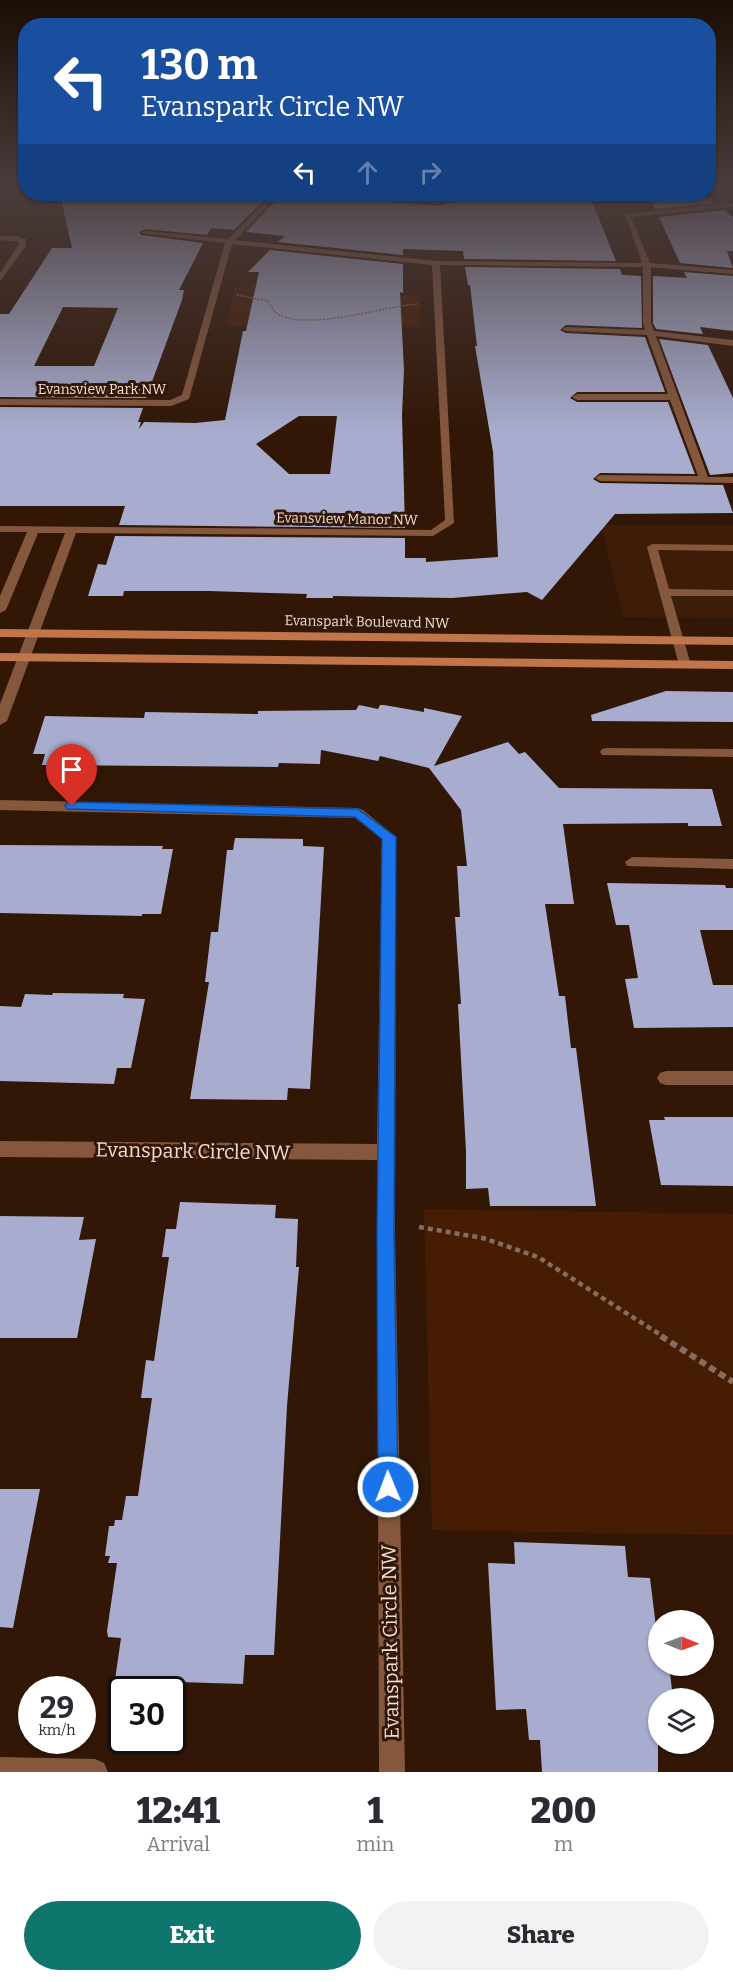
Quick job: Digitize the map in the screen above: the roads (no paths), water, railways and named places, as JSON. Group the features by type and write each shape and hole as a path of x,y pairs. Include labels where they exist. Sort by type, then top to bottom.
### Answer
{"street":[{"name":"Evansview Park NW","path":"0,402 171,403 186,397 222,267"},
{"name":"Evansview Manor NW","path":"0,529 433,533 450,521 436,267"},
{"path":"647,267 647,323 704,480"},
{"path":"668,267 733,272"},
{"path":"566,329 626,330 733,343"},
{"path":"577,397 674,397"},
{"path":"600,478 733,480"},
{"path":"0,610 34,529"},
{"path":"0,722 72,529"},
{"path":"686,664 652,547 733,548"},
{"path":"666,592 733,593"},
{"name":"Evanspark Boulevard NW","path":"0,633 733,640"},
{"path":"0,657 733,665"},
{"path":"607,752 733,753"},
{"name":"Evanspark Circle NW","path":"0,805 358,813 389,837 386,1358 392,1772"},
{"path":"633,862 733,864"},
{"path":"666,1078 733,1078"},
{"name":"Evanspark Circle NW","path":"0,1149 387,1152"},
{"path":"0,1770 95,1772"}]}
